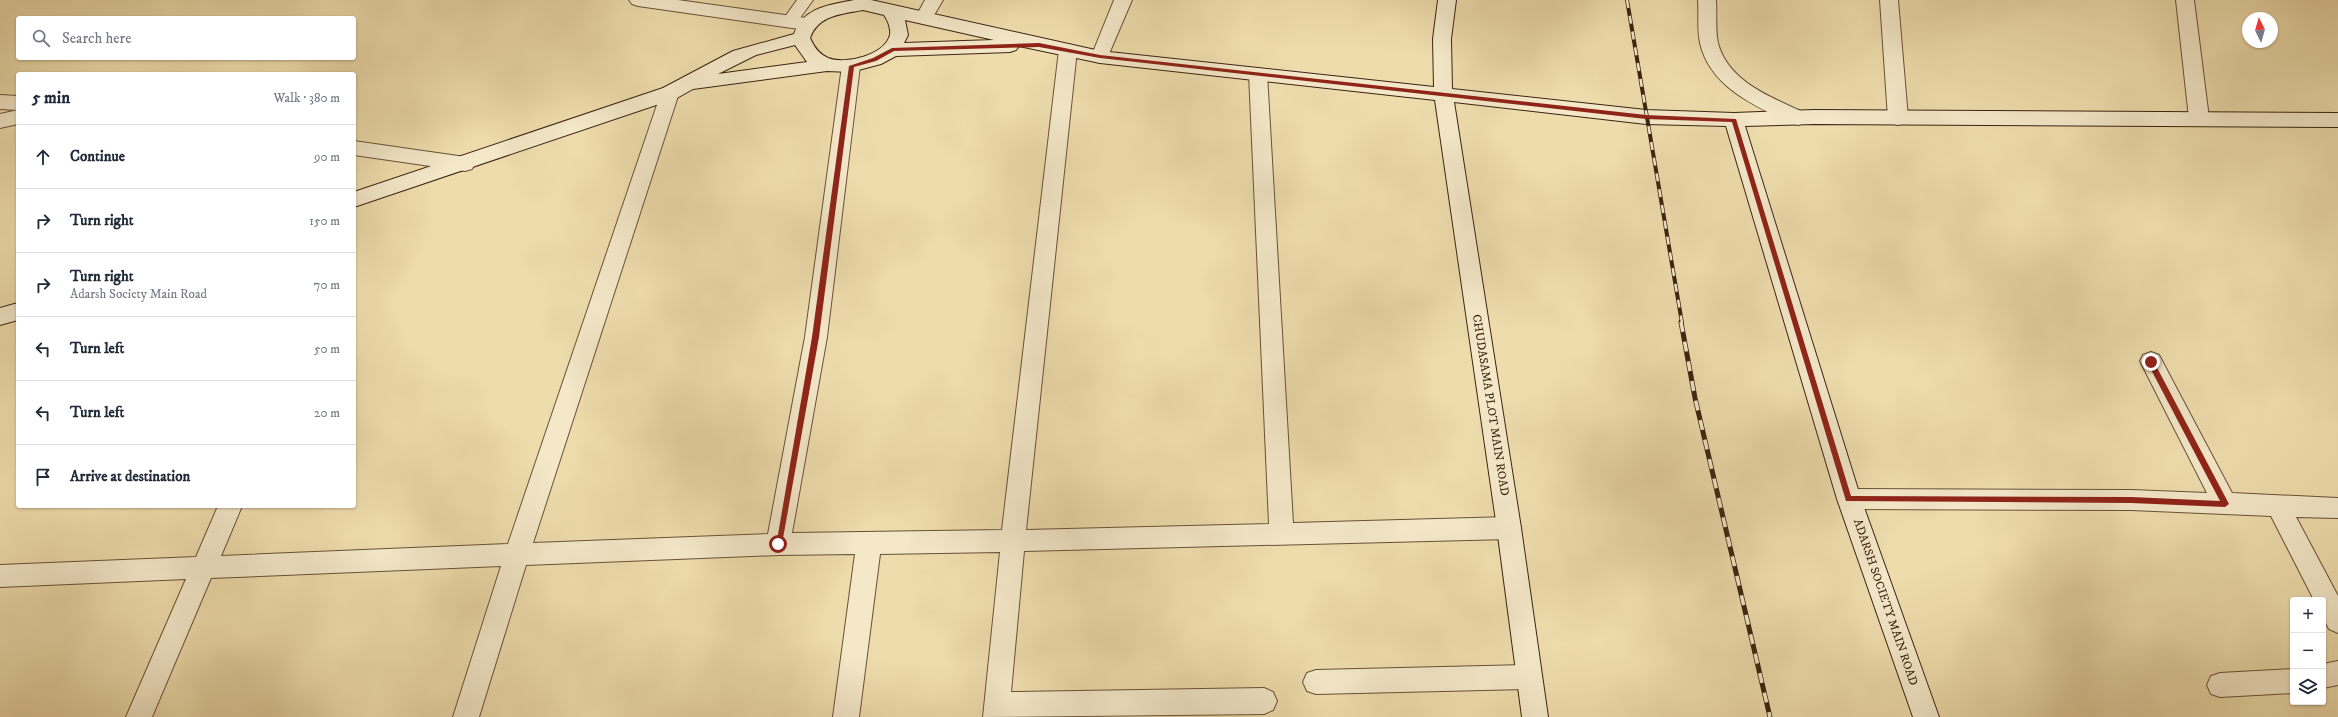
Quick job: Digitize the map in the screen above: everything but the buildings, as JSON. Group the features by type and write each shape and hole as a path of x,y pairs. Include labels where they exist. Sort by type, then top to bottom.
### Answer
{"street":[{"path":"638,0 799,28"},
{"path":"924,18 934,0"},
{"path":"1100,57 1123,0"},
{"name":"CHUDASAMA PLOT MAIN ROAD","path":"1447,0 1442,40 1443,94 1502,479 1528,677 1535,717"},
{"path":"1707,0 1711,49 1720,68 1743,91 1798,118"},
{"path":"1889,0 1898,118"},
{"path":"2184,0 2199,118"},
{"path":"466,717 516,554 679,89 728,61 799,28 824,12 842,7 863,4 892,12 1039,45 1100,57 1646,117 1734,120 1798,118 2199,118 2338,120"},
{"path":"892,12 898,24 899,35 892,50"},
{"path":"799,28 807,53 814,59 827,65"},
{"path":"356,199 465,164 679,89 827,65 851,66 874,60 892,50 1039,45"},
{"path":"1068,50 1013,541 997,711 1264,701"},
{"path":"778,544 816,337 851,66"},
{"path":"1258,74 1282,534"},
{"path":"0,102 16,103"},
{"path":"0,121 16,117"},
{"name":"ADARSH SOCIETY MAIN ROAD","path":"1734,120 1849,499 1926,717"},
{"path":"2318,120 2338,128"},
{"path":"356,148 465,164"},
{"path":"0,317 16,312"},
{"path":"2151,362 2225,504"},
{"path":"1849,499 2131,500 2338,508"},
{"path":"2278,506 2338,621"},
{"path":"139,717 229,508"},
{"path":"0,576 778,544 1013,541 1509,528"},
{"path":"846,717 869,543"},
{"path":"2326,676 2338,674"},
{"path":"1316,682 1528,677"},
{"path":"2220,685 2290,681"}],"lane":[{"path":"799,28 805,0"}],"railway":[{"path":"1627,0 1682,323"},
{"path":"1681,322 1695,398 1770,717"}],"route":[{"path":"778,544 816,337 851,66 874,60 892,50 1039,45 1100,57 1646,117 1734,120 1849,499 2131,500 2225,504 2151,362"}]}
